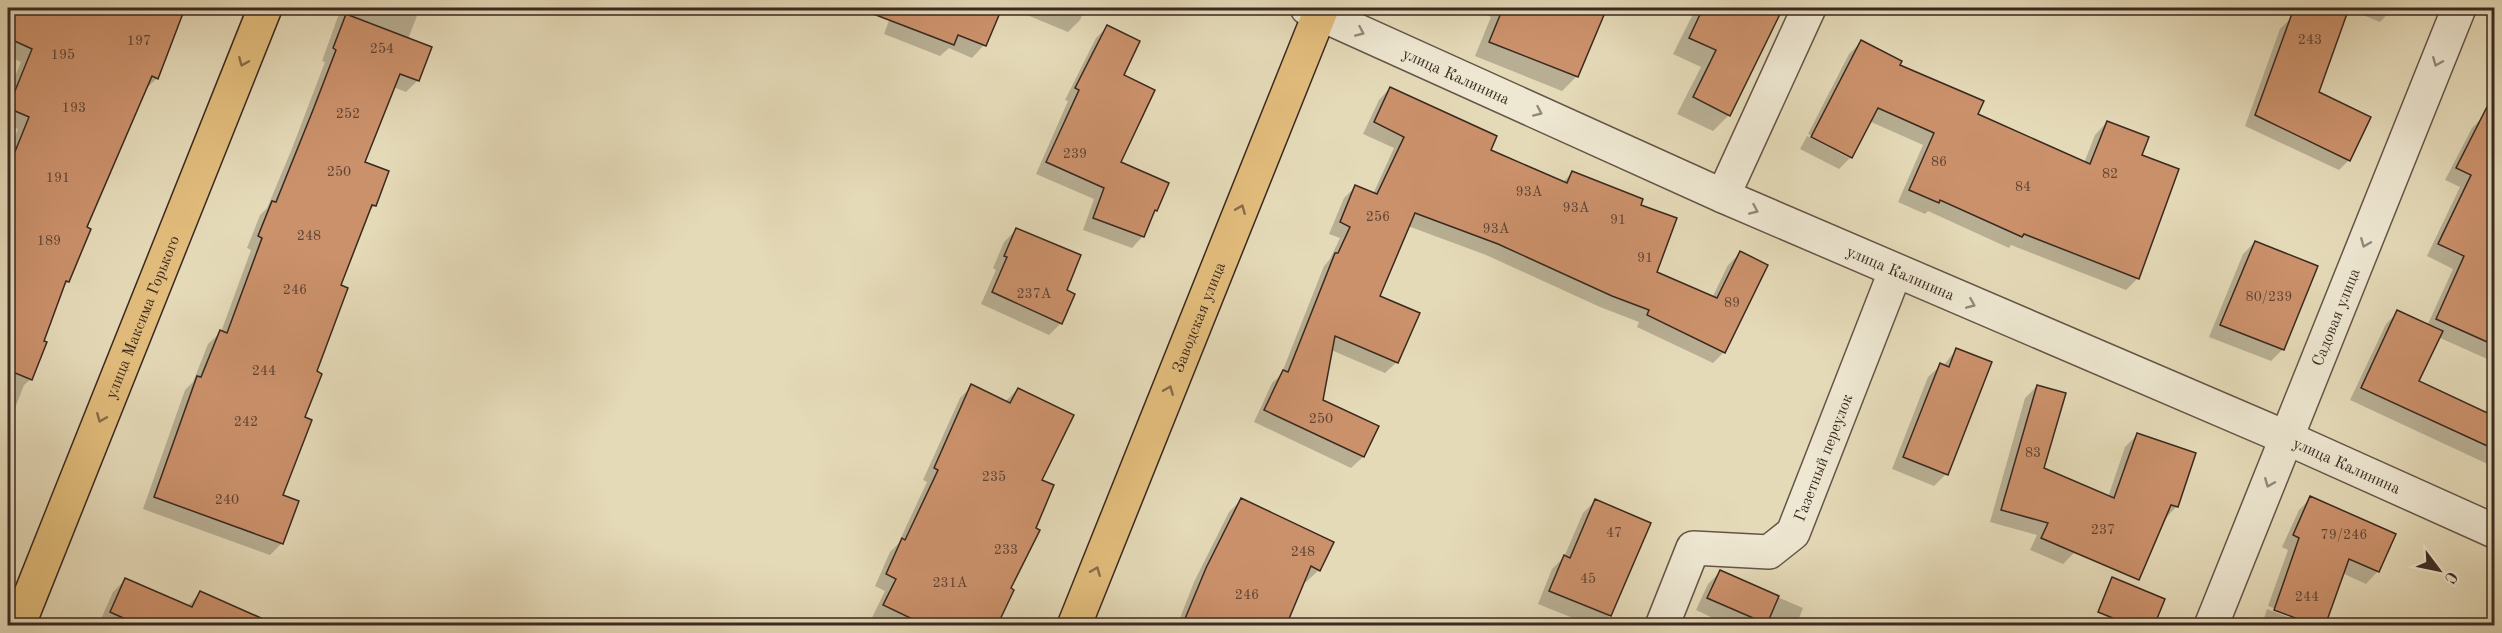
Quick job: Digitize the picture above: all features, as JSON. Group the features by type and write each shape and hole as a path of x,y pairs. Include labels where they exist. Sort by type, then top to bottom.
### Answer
{"main road":[{"name":"улица Максима Горького","path":"18,626 265,8"},
{"name":"Заводская улица","path":"1074,626 1316,9"}],"street":[{"path":"1723,196 1809,8"},
{"name":"Садовая улица","path":"2211,626 2458,8"},
{"name":"улица Калинина","path":"1316,9 1723,196 1895,272 2287,438 2494,531"},
{"name":"Газетный переулок","path":"1662,626 1693,548 1769,552 1793,533 1895,272"}],"building":[{"path":"8,8 185,8 158,79 152,76 87,227 91,229 69,282 66,281 44,341 47,342 32,380 8,370 8,169 29,117 8,108 32,49 8,38"},
{"path":"864,8 1002,8 986,46 958,35 954,45 863,10"},
{"path":"1503,8 1586,8 1604,15 1578,77 1489,42"},
{"path":"1703,8 1783,8 1730,116 1693,97 1716,50 1689,38"},
{"path":"2294,8 2349,8 2319,92 2371,117 2350,161 2255,115"},
{"path":"346,14 432,47 419,81 400,74 365,162 389,171 376,206 372,205 341,285 348,288 317,371 322,374 305,417 312,420 283,495 299,501 283,544 154,497 197,376 201,377 220,330 227,333 262,238 258,236 272,201 276,202 313,110 336,50 333,48"},
{"path":"1107,25 1140,41 1124,75 1155,90 1121,162 1169,183 1144,237 1093,218 1104,188 1046,162 1079,90 1075,88"},
{"path":"1861,40 1902,61 1900,65 1984,101 1978,114 2090,164 2107,121 2149,137 2142,155 2179,169 2139,279 2024,234 2022,237 1940,200 1939,203 1909,190 1934,133 1878,108 1852,158 1811,137"},
{"path":"1390,87 1497,136 1491,150 1567,183 1572,171 1643,199 1641,205 1677,218 1657,272 1717,298 1740,251 1768,265 1725,353 1647,315 1649,310 1612,296 1498,244 1415,213 1380,296 1420,313 1398,363 1335,336 1323,400 1379,426 1364,457 1264,410 1283,370 1288,372 1335,253 1338,253 1350,227 1340,222 1355,185 1377,194 1404,137 1374,122"},
{"path":"2494,93 2494,345 2436,319 2464,256 2438,244 2471,175 2456,168"},
{"path":"1016,228 1081,255 1067,290 1075,294 1062,324 992,292"},
{"path":"2255,241 2318,266 2284,350 2220,325"},
{"path":"2397,310 2443,331 2419,381 2494,416 2494,449 2361,388"},
{"path":"1956,348 1992,362 1948,475 1903,457 1940,363 1949,367"},
{"path":"971,384 1010,403 1018,388 1074,415 1042,480 1054,485 1036,528 1040,530 1011,588 1014,590 997,626 927,626 883,605 896,579 886,574 938,470 934,468"},
{"path":"2037,385 2066,393 2044,468 2114,498 2137,433 2196,453 2178,507 2171,505 2139,580 2041,538 2048,523 2001,510"},
{"path":"2310,496 2396,534 2379,572 2349,559 2325,626 2317,626 2274,610 2299,538 2293,535"},
{"path":"1241,498 1334,542 1320,571 1311,566 1286,626 1182,626 1206,568"},
{"path":"1595,499 1651,523 1611,616 1549,591 1564,555 1570,558"},
{"path":"1720,570 1779,596 1767,624 1707,598"},
{"path":"2112,577 2165,599 2154,626 2132,626 2098,612"},
{"path":"125,578 192,607 200,591 279,626 141,626 110,612"}]}
